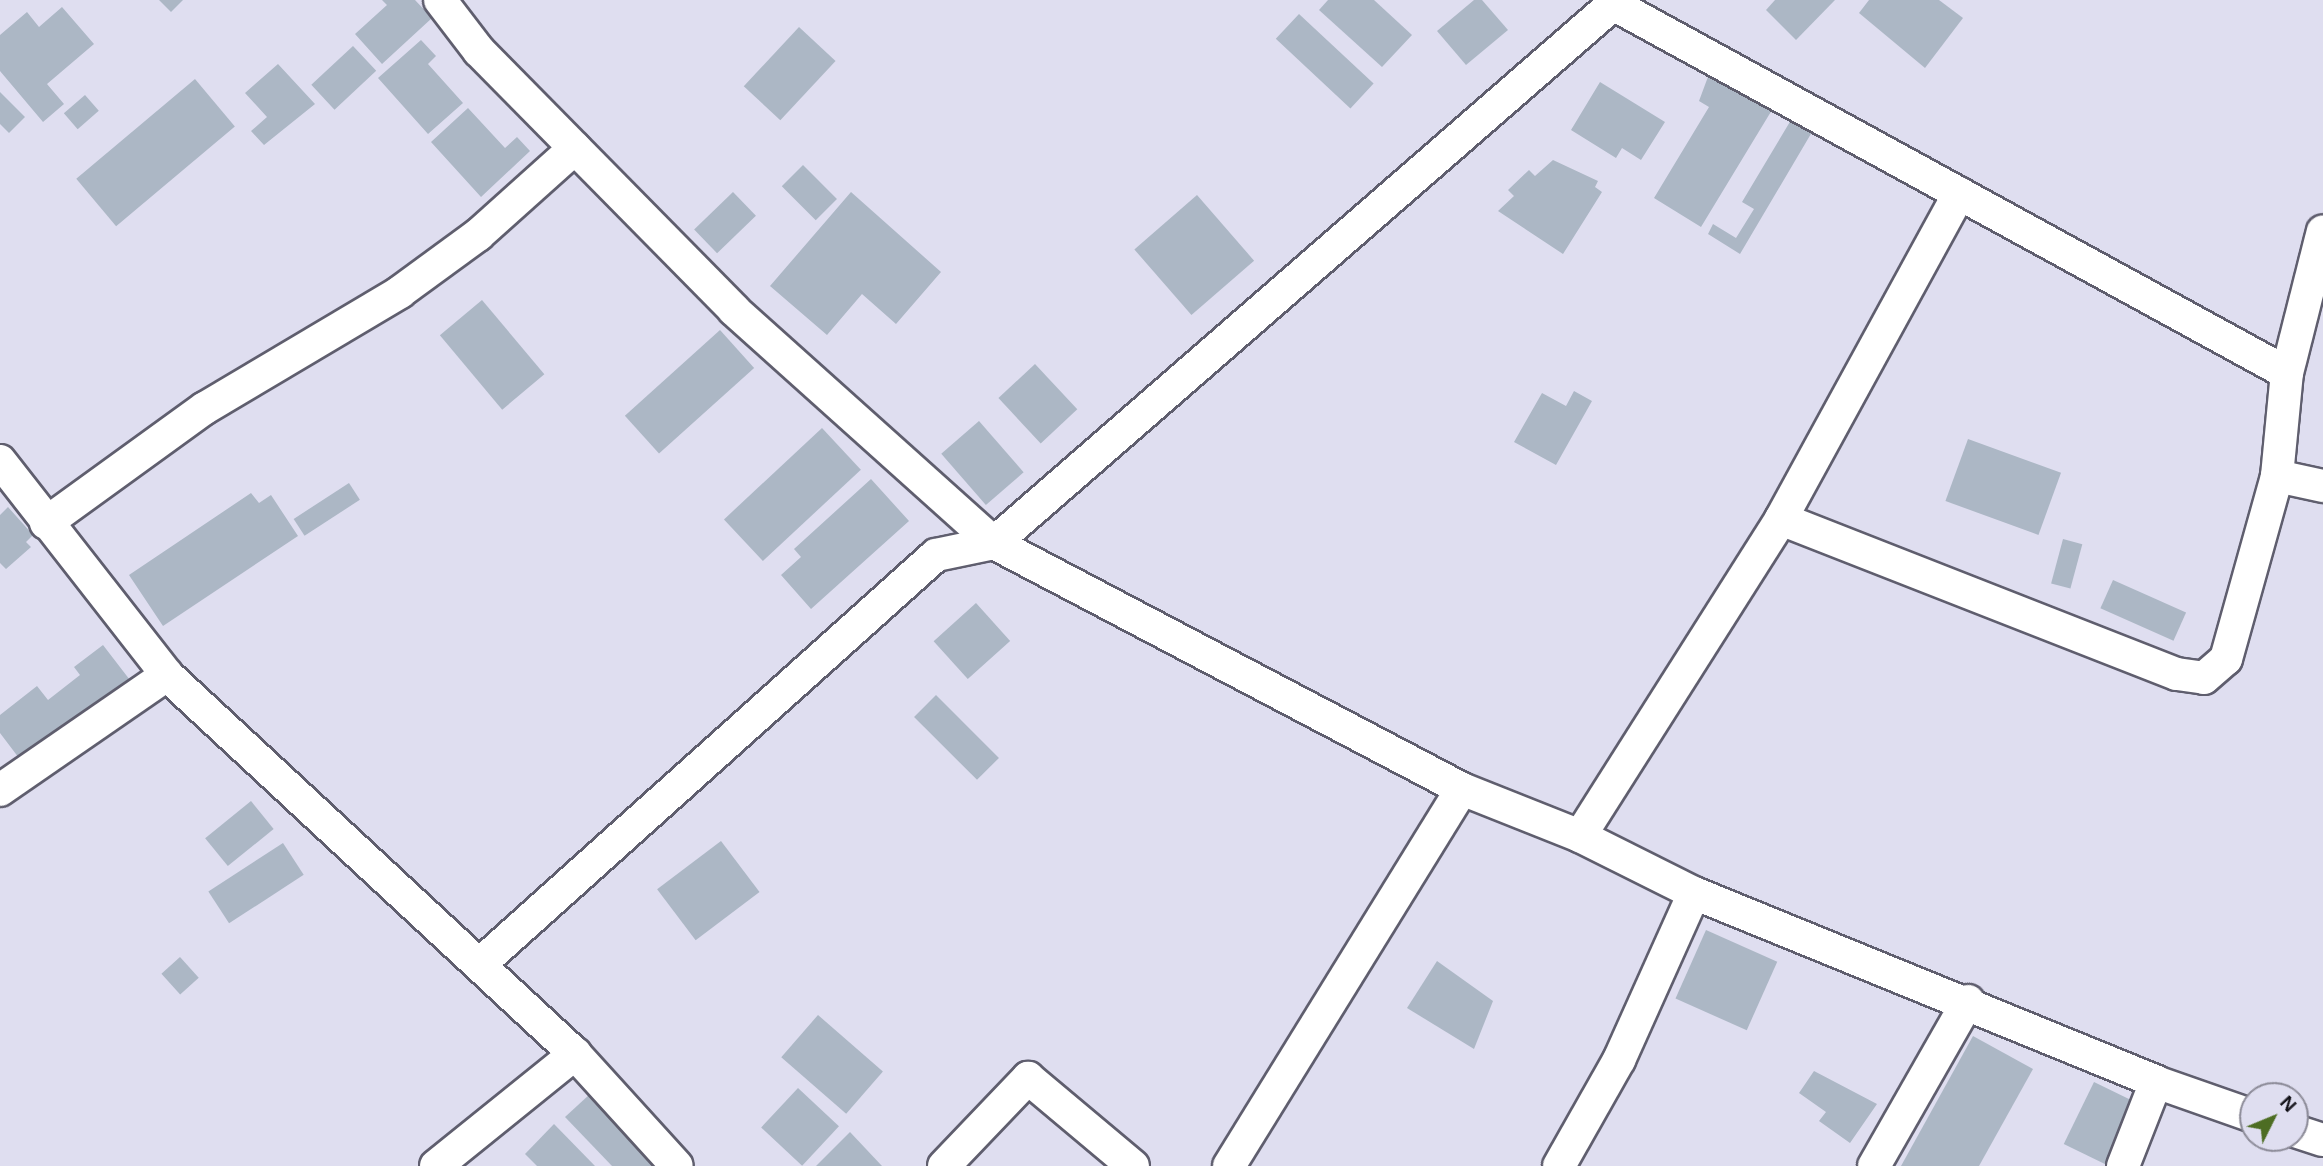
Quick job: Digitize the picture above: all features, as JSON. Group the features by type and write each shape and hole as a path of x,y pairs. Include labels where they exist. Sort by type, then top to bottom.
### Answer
{"street":[{"path":"440,0 479,51 734,310 994,543 1462,789 1580,835 1694,894 1968,1001 2155,1082 2239,1111"},
{"path":"479,965 936,555 994,543 1616,2 2287,373"},
{"path":"46,523 205,408 400,292 478,235 575,148"},
{"path":"1580,835 1781,519 1959,194"},
{"path":"1781,519 2177,674 2204,678 2226,659 2277,476 2287,373 2323,232"},
{"path":"0,461 167,675 575,1054 677,1166"},
{"path":"2277,476 2323,486"},
{"path":"0,790 167,675"},
{"path":"1229,1166 1462,789"},
{"path":"1559,1166 1619,1060 1694,894"},
{"path":"1874,1166 1968,1001"},
{"path":"436,1166 575,1054"},
{"path":"944,1166 1028,1078 1133,1166"},
{"path":"2123,1166 2155,1082"}],"building":[{"path":"159,0 183,0 171,12"},
{"path":"382,0 415,0 432,18 382,64 355,34 387,5"},
{"path":"1328,0 1374,0 1412,35 1382,67 1319,10"},
{"path":"1474,0 1482,0 1508,30 1466,65 1437,31"},
{"path":"1775,0 1835,0 1796,40 1766,10"},
{"path":"1869,0 1939,0 1963,18 1925,68 1859,13"},
{"path":"62,7 94,44 47,84 64,104 43,122 0,71 0,35 27,12 39,27"},
{"path":"1299,14 1374,84 1350,108 1276,39"},
{"path":"799,27 836,61 780,120 744,86"},
{"path":"421,40 436,56 428,64 463,103 428,134 378,78"},
{"path":"353,46 376,71 335,110 311,85"},
{"path":"278,64 315,104 264,145 251,131 267,117 245,93"},
{"path":"1712,66 1775,105 1701,227 1654,198 1709,107 1699,101"},
{"path":"195,79 235,126 116,226 76,179"},
{"path":"1600,82 1665,122 1641,160 1622,148 1616,158 1571,130"},
{"path":"0,92 25,117 9,133 0,124"},
{"path":"85,95 99,111 78,129 64,113"},
{"path":"468,108 505,148 517,137 530,151 481,197 431,142"},
{"path":"1794,115 1815,127 1740,254 1708,234 1713,224 1736,238 1754,209 1742,202"},
{"path":"1553,160 1598,181 1595,187 1602,192 1563,254 1498,211 1514,196 1508,190 1529,170 1535,176"},
{"path":"803,165 837,199 816,220 782,186"},
{"path":"733,192 756,216 717,253 694,230"},
{"path":"851,192 941,272 896,324 862,294 827,335 770,286"},
{"path":"1197,195 1254,261 1191,315 1134,249"},
{"path":"482,300 544,374 502,410 440,335"},
{"path":"720,330 754,368 659,454 625,416"},
{"path":"1035,364 1077,409 1041,443 998,398"},
{"path":"1574,391 1592,401 1556,465 1514,442 1542,393 1566,406"},
{"path":"979,421 1024,472 986,505 941,454"},
{"path":"822,428 861,470 763,561 724,519"},
{"path":"1968,439 2061,473 2038,535 1945,501"},
{"path":"871,479 909,521 811,609 781,575 801,557 794,549"},
{"path":"349,483 360,500 305,536 294,519"},
{"path":"251,493 259,503 271,495 298,536 163,626 129,575"},
{"path":"8,507 33,535 26,542 31,547 6,569 0,563 0,515"},
{"path":"2063,539 2082,544 2070,589 2051,583"},
{"path":"2113,580 2186,613 2173,641 2100,608"},
{"path":"976,603 1010,641 968,679 934,641"},
{"path":"103,645 133,684 25,766 0,733 0,715 37,686 48,700 80,675 74,667"},
{"path":"936,695 999,758 977,780 914,717"},
{"path":"251,801 274,829 228,866 205,838"},
{"path":"721,841 760,892 696,940 657,889"},
{"path":"283,843 304,875 229,923 208,891"},
{"path":"1706,930 1777,962 1747,1030 1675,999"},
{"path":"180,957 199,978 180,995 161,974"},
{"path":"1437,961 1493,1001 1474,1049 1407,1008"},
{"path":"818,1015 883,1071 846,1114 781,1057"},
{"path":"1973,1036 2033,1069 1979,1166 1901,1166"},
{"path":"1814,1071 1877,1104 1850,1143 1819,1121 1826,1112 1799,1093"},
{"path":"2094,1082 2137,1103 2107,1165 2064,1144"},
{"path":"798,1088 839,1126 802,1166 761,1127"},
{"path":"590,1094 658,1166 612,1166 565,1117"},
{"path":"554,1124 595,1166 537,1166 525,1154"},
{"path":"850,1132 882,1166 816,1166"}]}
